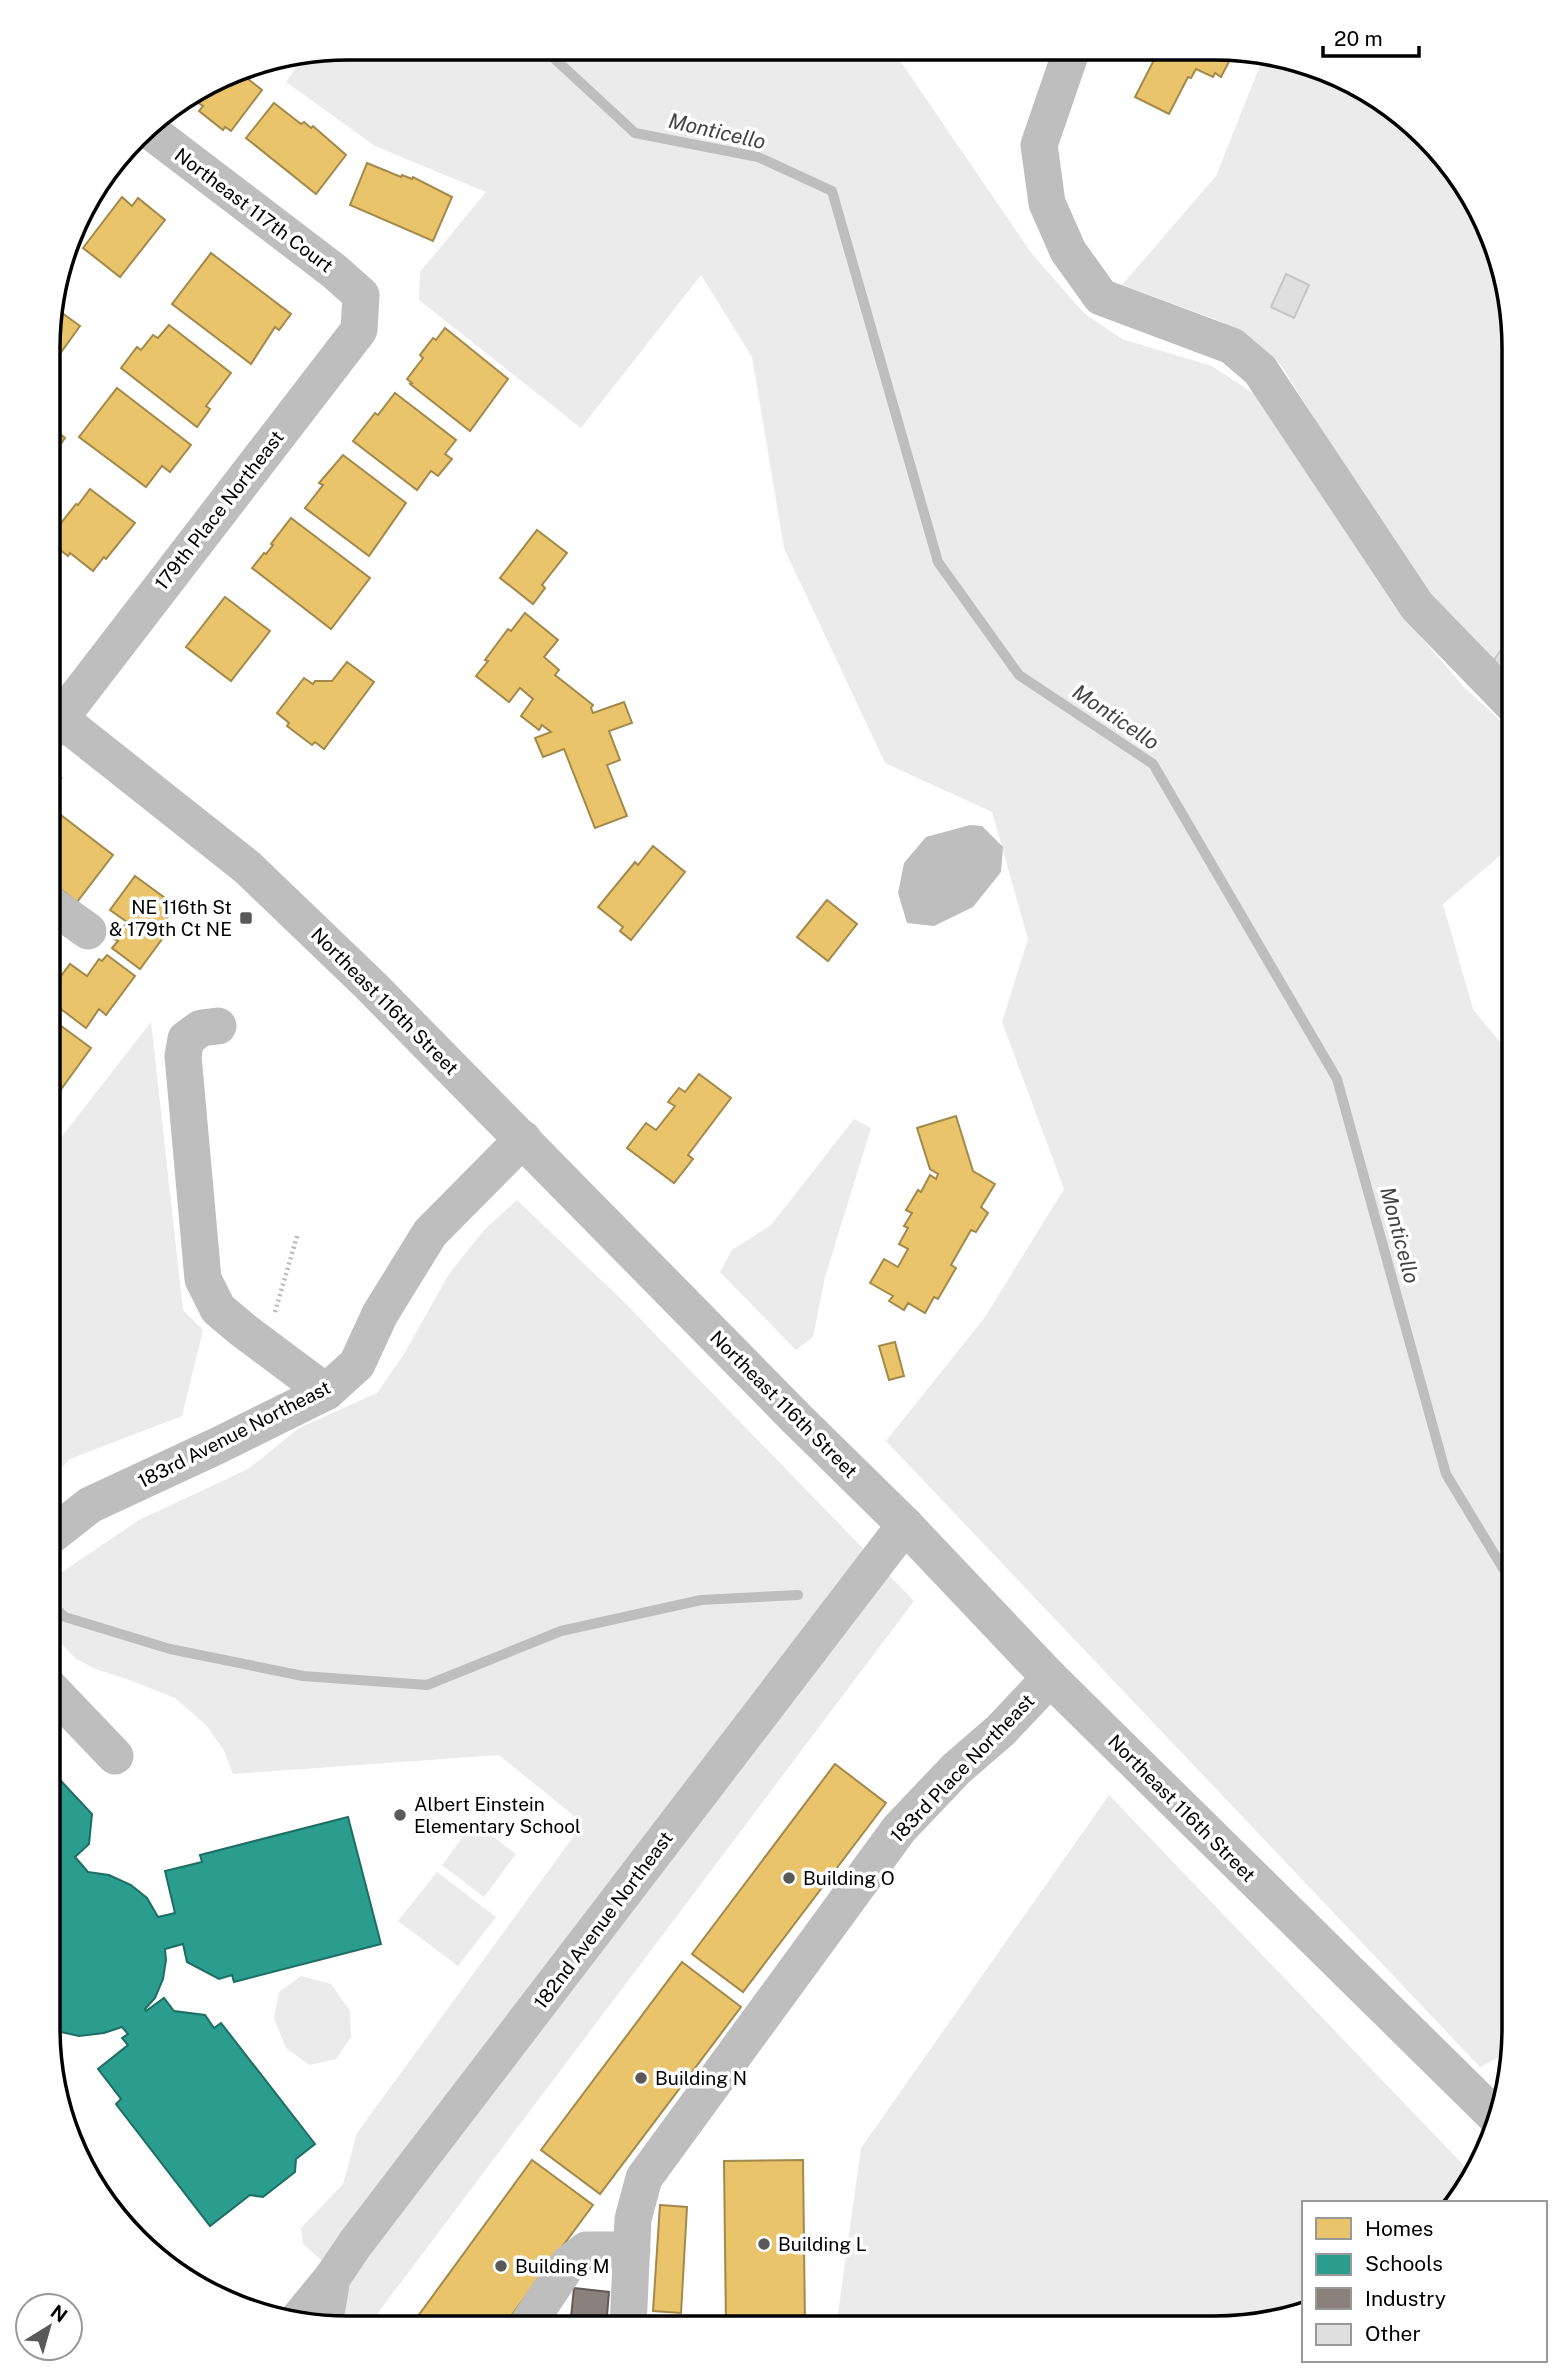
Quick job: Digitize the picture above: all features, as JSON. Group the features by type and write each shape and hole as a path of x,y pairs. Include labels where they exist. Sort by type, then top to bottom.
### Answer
{"street":[{"path":"1068,60 1039,145 1047,203 1068,251 1101,297 1232,346 1260,370 1417,606 1502,694"},
{"name":"Northeast 117th Court","path":"155,134 334,271 361,295"},
{"name":"179th Place Northeast","path":"60,712 359,330 361,295"},
{"name":"Northeast 116th Street","path":"60,726 247,867 370,985 796,1418 905,1525 1049,1678 1489,2111"},
{"path":"60,911 88,932"},
{"path":"218,1026 201,1028 186,1039 183,1056 203,1279 218,1309 326,1392"},
{"name":"183rd Avenue Northeast","path":"60,1527 90,1505 326,1392 357,1364 380,1314 430,1233 523,1139"},
{"name":"182nd Avenue Northeast","path":"326,2316 332,2278 355,2244 905,1525"},
{"name":"183rd Place Northeast","path":"629,2316 633,2219 644,2178 899,1829 956,1769 1001,1730 1049,1678"},
{"path":"60,1698 116,1756"},
{"path":"533,2316 568,2264 586,2250 632,2250"},
{"path":"303,2313 332,2278"}],"path":[{"path":"60,772 61,781"},
{"path":"272,1323 298,1233"}],"shaded area":[{"path":"329,60 900,60 1032,254 1084,313 1122,339 1212,366 1254,394 1395,607 1464,687 1502,722 1502,854 1443,904 1473,1009 1502,1045 1500,2057 1480,2067 886,1441 985,1317 1064,1189 1002,1022 1028,939 992,812 885,763 784,548 752,357 701,275 581,428 419,300 420,272 486,192 375,146 286,82 298,64"},
{"path":"1261,64 1288,69 1323,81 1357,98 1389,119 1430,158 1463,204 1480,238 1492,273 1501,329 1502,678 1474,650 1396,549 1281,365 1223,322 1122,285 1216,176"},
{"path":"970,825 982,826 1003,847 1001,872 973,907 934,926 907,923 898,893 904,863 926,837"},
{"path":"151,1022 183,1310 203,1330 182,1416 70,1459 60,1469 60,1139"},
{"path":"854,1119 871,1128 825,1277 813,1337 796,1350 720,1272 732,1250 771,1225"},
{"path":"517,1200 620,1298 914,1601 376,2316 319,2315 346,2282 303,2244 301,2228 343,2184 357,2133 576,1833 574,1816 499,1755 233,1774 224,1751 207,1726 175,1698 98,1670 76,1659 60,1642 60,1573 139,1520 248,1469 299,1428 377,1393 404,1354 449,1274 485,1229"},
{"path":"1109,1795 1466,2167 1444,2201 1302,2201 1302,2302 1288,2307 1232,2316 838,2316 861,2148"},
{"path":"474,1822 516,1854 484,1897 442,1865"},
{"path":"437,1872 496,1917 458,1966 398,1921"},
{"path":"301,1976 331,1984 350,2011 351,2037 336,2059 309,2065 286,2048 274,2018 279,1992"}],"building: Homes":[{"path":"1154,60 1230,60 1221,77 1215,73 1213,77 1196,69 1191,78 1188,77 1169,114 1135,97"},
{"path":"247,78 262,90 231,131 225,127 223,130 199,111 203,106 197,102"},
{"path":"274,103 301,124 304,122 311,128 313,126 346,155 316,194 246,138"},
{"path":"367,163 401,177 413,177 452,197 433,241 350,205"},
{"path":"122,197 132,206 138,198 165,220 120,277 83,248"},
{"path":"211,253 291,314 279,330 275,327 251,364 172,304"},
{"path":"62,313 80,326 60,354"},
{"path":"169,325 231,373 206,406 210,409 197,427 121,368 137,347 141,350 153,335 158,338"},
{"path":"445,328 508,379 470,431 407,379 423,358 420,355"},
{"path":"117,388 191,445 170,472 162,466 146,487 79,437"},
{"path":"395,393 456,440 445,454 452,459 438,476 431,471 417,490 353,441"},
{"path":"343,455 406,503 369,556 305,508 323,485 319,483"},
{"path":"90,489 135,523 93,571 70,553 68,556 60,550 60,524 76,504 78,505"},
{"path":"291,518 370,578 331,629 252,568 264,553 266,554"},
{"path":"537,530 567,553 542,585 545,588 533,604 500,578"},
{"path":"225,597 270,631 231,681 186,647"},
{"path":"525,613 558,640 544,657 559,670 555,675 593,705 593,713 624,702 632,723 609,731 620,760 607,765 627,816 595,828 564,749 543,757 535,738 551,732 542,725 539,730 521,716 533,699 520,688 509,702 476,676 508,629 511,631"},
{"path":"347,662 374,682 324,749 315,742 312,745 287,726 289,723 277,713 304,678 313,684 315,681 332,681"},
{"path":"60,814 113,855 77,902 60,889"},
{"path":"653,846 685,872 631,940 620,931 623,927 598,907 635,862 638,865"},
{"path":"135,876 176,906 161,926 168,931 140,969 112,948 118,941 114,939 127,922 110,910"},
{"path":"827,900 857,924 828,961 797,937"},
{"path":"107,955 135,976 106,1015 99,1009 86,1028 60,1008 60,977 70,964 87,976 99,959 102,961"},
{"path":"60,1025 91,1048 60,1091"},
{"path":"699,1074 731,1098 688,1155 693,1159 674,1183 627,1148 646,1123 656,1130 675,1106 668,1102 679,1088 685,1092"},
{"path":"956,1116 973,1171 995,1184 981,1207 988,1213 976,1232 971,1230 951,1265 956,1268 938,1299 934,1297 925,1313 908,1303 904,1310 889,1301 893,1296 870,1283 884,1259 898,1267 908,1249 899,1244 908,1228 904,1226 912,1213 906,1210 918,1190 921,1192 930,1175 936,1179 938,1174 930,1169 917,1128"},
{"path":"895,1342 904,1376 889,1380 879,1346"},
{"name":"Building O","path":"835,1764 886,1803 743,1992 692,1954"},
{"name":"Building N","path":"682,1962 741,2007 600,2194 541,2150"},
{"name":"Building M","path":"532,2160 593,2205 511,2316 418,2316"},
{"name":"Building L","path":"803,2160 805,2316 726,2316 724,2161"},
{"path":"660,2205 687,2207 681,2313 653,2311"}],"building: Schools":[{"path":"60,1780 92,1814 89,1844 75,1857 88,1872 109,1875 131,1885 147,1898 158,1917 175,1913 165,1871 202,1862 200,1855 348,1817 381,1944 234,1982 232,1975 219,1979 187,1962 183,1944 165,1949 163,1979 155,1998 145,2009 146,2011 164,1998 174,2011 205,2015 214,2028 221,2023 315,2144 296,2159 295,2172 263,2197 250,2195 210,2226 116,2104 121,2099 98,2069 128,2045 122,2038 128,2034 122,2027 104,2033 79,2036 60,2032"}],"building: Industry":[{"path":"574,2288 609,2292 607,2316 571,2316"}],"building: Other":[{"path":"1286,274 1309,285 1294,318 1271,307"},
{"path":"1502,649 1502,674 1490,665"}],"waterway":[{"name":"Monticello","path":"556,60 635,133 758,157 832,191 938,562 1019,675 1153,764 1337,1079 1446,1474 1502,1567"},
{"path":"60,1613 65,1617 170,1649 303,1676 427,1685 561,1631 701,1600 798,1595"}],"place":[{"name":"NE 116th St & 179th Ct NE","path":"246,918"},
{"name":"Albert Einstein Elementary School","path":"400,1815"},
{"name":"Building O","path":"789,1878"},
{"name":"Building N","path":"641,2078"},
{"name":"Building L","path":"764,2244"},
{"name":"Building M","path":"501,2266"}]}
